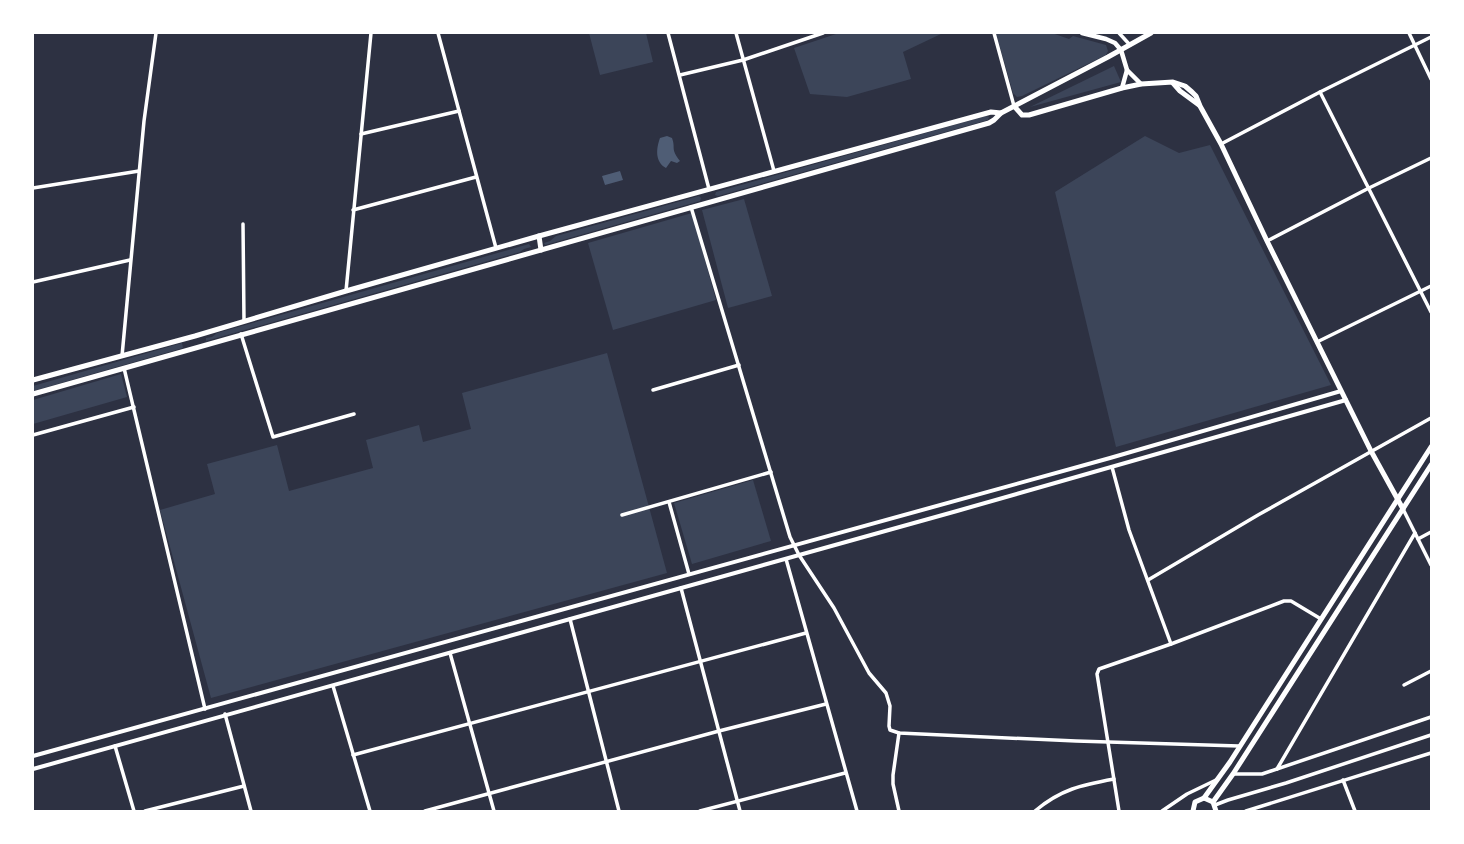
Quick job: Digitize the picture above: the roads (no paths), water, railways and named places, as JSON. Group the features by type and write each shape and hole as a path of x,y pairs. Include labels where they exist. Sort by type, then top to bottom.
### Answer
{"main road":[{"path":"1082,33 1112,41 1121,50 1127,70 1141,84"},
{"path":"33,394 972,128 994,120 1001,113 1152,33"},
{"path":"1122,88 1127,70"},
{"path":"1014,106 1022,115 1029,115 1122,88 1141,84 1173,82 1180,91 1200,106 1221,144 1371,452 1403,509"},
{"path":"33,380 195,336 346,290 774,171 991,112 1001,113"},
{"path":"539,236 541,250"},
{"path":"195,336 196,347"},
{"path":"1192,811 1195,802 1204,798 1240,746 1431,447"},
{"path":"1204,798 1215,806 1233,774 1312,648 1431,465"}],"street":[{"path":"122,356 144,121 156,33"},
{"path":"346,290 371,33"},
{"path":"438,33 496,248"},
{"path":"668,33 709,189"},
{"path":"736,33 774,171"},
{"path":"680,74 743,60 823,33"},
{"path":"994,33 1014,106"},
{"path":"1119,33 1130,45"},
{"path":"1409,33 1431,79"},
{"path":"1221,144 1320,92 1431,37"},
{"path":"1320,92 1431,312"},
{"path":"361,134 459,111"},
{"path":"1267,241 1369,188 1431,158"},
{"path":"33,188 139,172"},
{"path":"353,210 476,177"},
{"path":"691,207 793,545 834,608 868,673 886,693 890,706 888,726 890,730 899,733 1240,746"},
{"path":"243,224 244,321"},
{"path":"33,282 130,260"},
{"path":"1317,342 1431,286"},
{"path":"241,334 273,437 354,414"},
{"path":"653,390 739,365"},
{"path":"124,368 205,710"},
{"path":"33,756 205,710 793,545 1110,458 1341,391"},
{"path":"33,769 225,714 333,686 786,559 1346,400"},
{"path":"33,435 134,407"},
{"path":"1148,580 1258,515 1431,418"},
{"path":"1112,467 1129,530 1171,644"},
{"path":"622,515 771,472"},
{"path":"669,502 689,574"},
{"path":"1403,509 1431,566"},
{"path":"1418,539 1431,532"},
{"path":"1277,769 1415,533"},
{"path":"786,559 856,811"},
{"path":"681,588 740,811"},
{"path":"1119,811 1097,674 1098,670 1287,600 1321,619"},
{"path":"570,619 619,811"},
{"path":"353,755 470,725 806,633"},
{"path":"450,653 494,811"},
{"path":"1404,685 1431,671"},
{"path":"333,686 370,811"},
{"path":"425,811 719,731 826,704"},
{"path":"225,714 251,811"},
{"path":"1233,774 1257,775 1431,717"},
{"path":"899,733 893,784 900,811"},
{"path":"1215,806 1228,800 1286,783 1431,735"},
{"path":"116,746 134,811"},
{"path":"1246,811 1431,754"},
{"path":"700,811 845,773"},
{"path":"1035,811 1054,796 1067,790 1114,779"},
{"path":"1162,811 1188,794 1218,779"},
{"path":"1343,780 1355,811"},
{"path":"145,811 244,786"}]}
